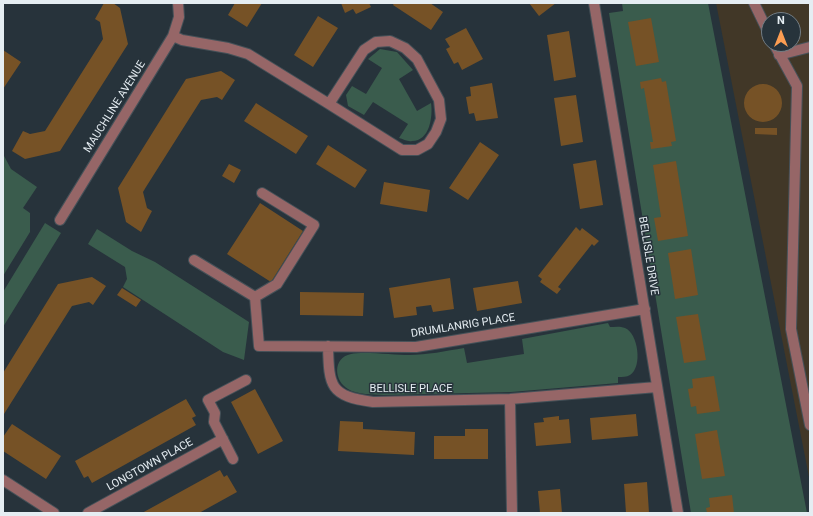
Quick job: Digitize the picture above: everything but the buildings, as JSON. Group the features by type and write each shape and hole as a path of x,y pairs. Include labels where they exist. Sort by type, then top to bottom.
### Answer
{"street":[{"name":"MAUCHLINE AVENUE","path":"60,220 173,36 179,17 178,3"},
{"name":"BELLISLE DRIVE","path":"594,3 678,513"},
{"path":"754,3 761,17"},
{"path":"173,36 182,40 228,48 248,54 402,150 417,150 428,144 436,132 441,119 440,100 417,59 405,48 390,42 376,42 364,50 329,104"},
{"path":"779,55 810,47"},
{"path":"778,52 797,86 791,329 810,425"},
{"path":"194,260 255,297 277,284 314,225 262,193"},
{"name":"DRUMLANRIG PLACE","path":"255,297 259,346 416,347 645,309"},
{"name":"BELLISLE PLACE","path":"328,346 329,380 338,392 352,399 373,402 510,399 657,387"},
{"path":"233,459 214,422 215,413 208,400 246,380"},
{"path":"510,399 512,513"},
{"name":"LONGTOWN PLACE","path":"88,513 223,439"},
{"path":"3,480 54,513"}],"shaded area":[{"path":"716,3 810,3 810,482"}],"green space":[{"path":"622,3 708,3 807,513 691,513 609,13 623,11"},
{"path":"380,49 397,52 413,70 399,79 417,111 431,103 431,121 429,127 423,137 418,140 409,141 399,138 408,124 373,102 364,115 348,106 346,95 352,86 366,94 382,68 368,59"},
{"path":"3,154 11,169 37,187 23,208 30,213 30,232 3,276"},
{"path":"45,223 61,233 3,327 3,292"},
{"path":"97,229 132,251 155,262 249,322 244,360 223,352 123,287 127,279 125,267 88,244"},
{"path":"608,323 610,327 625,328 633,336 636,343 638,358 637,365 629,376 618,377 618,383 511,392 384,395 360,393 348,389 340,381 337,370 338,365 345,356 356,353 416,355 464,348 467,363 524,354 522,339"}]}
